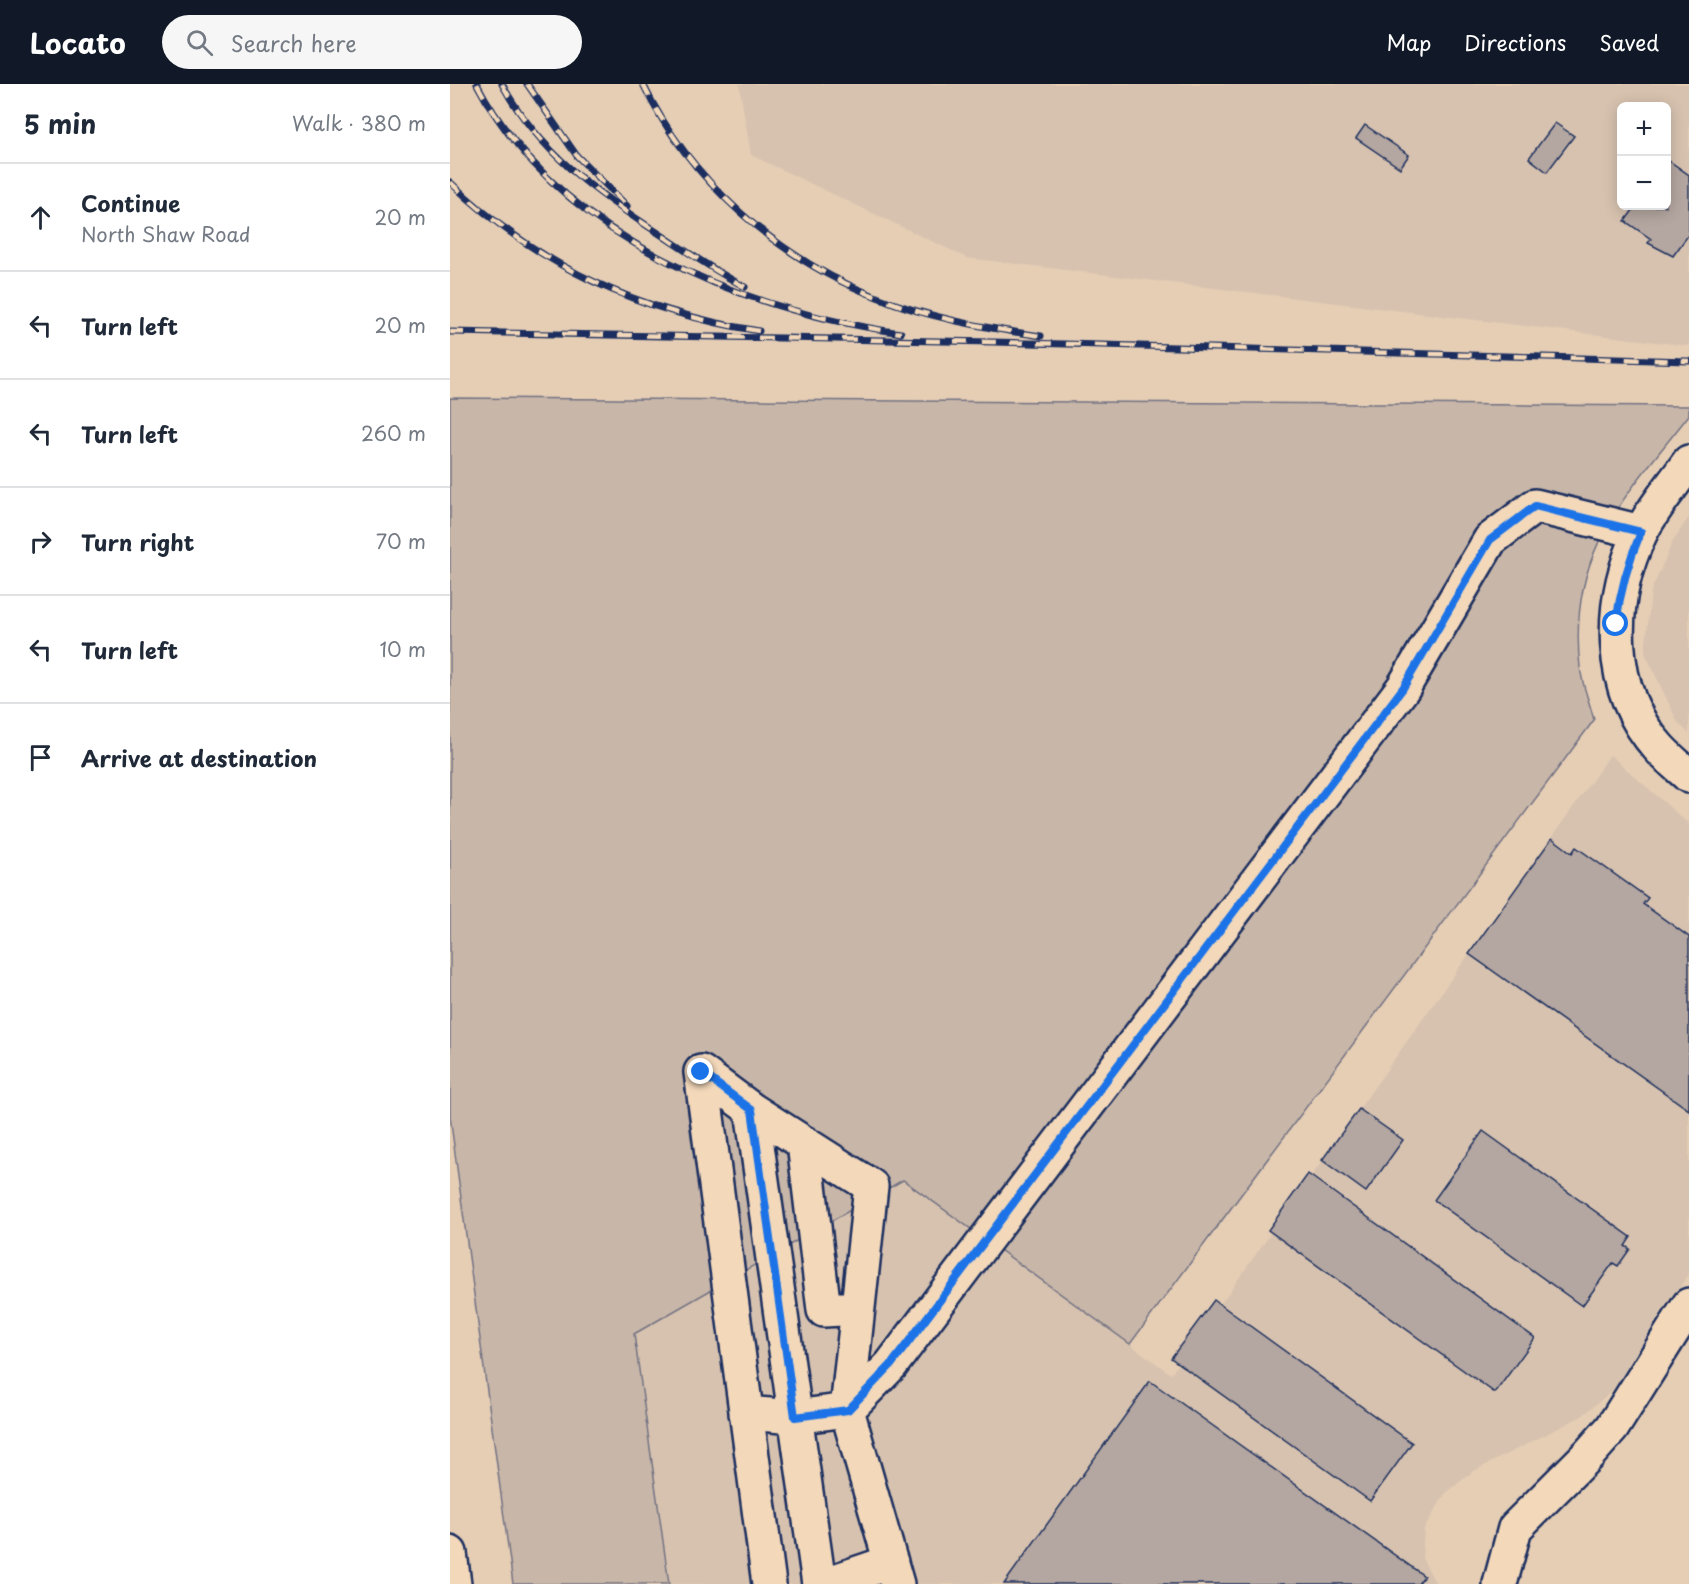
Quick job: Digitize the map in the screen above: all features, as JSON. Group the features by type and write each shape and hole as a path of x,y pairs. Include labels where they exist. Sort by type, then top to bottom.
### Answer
{"street":[{"path":"1689,462 1641,532 1628,562 1616,624 1618,653 1624,681 1641,723 1658,747 1689,776"},
{"path":"746,1413 795,1417 848,1410 891,1365 1403,688 1490,540 1535,506 1641,532"},
{"path":"769,1584 701,1072 752,1110 871,1186 848,1410 894,1573 826,1584"},
{"path":"752,1110 819,1584"},
{"path":"804,1143 824,1310"},
{"path":"726,1262 773,1261"},
{"path":"1500,1584 1515,1528 1612,1428 1689,1305"},
{"path":"781,1316 858,1308"},
{"path":"450,1553 454,1584"}],"shaded area":[{"path":"739,84 1689,84 1689,346 967,258 751,155"},
{"path":"450,398 1689,406 1689,415 1643,473 1605,529 1582,591 1578,627 1580,667 1594,720 1130,1344 903,1180 634,1334 669,1584 513,1584 450,1116"},
{"path":"1689,517 1689,734 1677,721 1645,653 1651,591 1673,541"},
{"path":"1610,755 1689,824 1689,1274 1613,1390 1582,1416 1472,1472 1445,1494 1424,1529 1422,1558 1436,1584 669,1584 634,1334 903,1180 1171,1374"}],"building":[{"path":"1555,123 1574,136 1547,172 1529,158"},
{"path":"1365,125 1409,155 1400,168 1356,138"},
{"path":"1671,162 1689,175 1689,234 1673,256 1648,243 1651,239 1625,221 1633,210 1671,210"},
{"path":"1552,838 1572,853 1576,847 1648,898 1643,904 1689,937 1689,1110 1469,954"},
{"path":"1359,1109 1403,1140 1366,1192 1322,1160"},
{"path":"1483,1131 1631,1237 1625,1246 1630,1249 1618,1266 1613,1263 1582,1306 1434,1200"},
{"path":"1308,1174 1535,1338 1495,1393 1268,1230"},
{"path":"1214,1300 1412,1443 1370,1501 1171,1358"},
{"path":"1150,1381 1424,1576 1418,1584 1004,1584"}],"railway":[{"path":"477,84 512,137 554,184 603,223 658,256 716,284 777,305 839,322 901,333"},
{"path":"502,84 534,131 572,170 639,221 745,287"},
{"path":"527,84 577,156 627,206"},
{"path":"643,84 662,119 711,184 740,212 805,261 840,281 917,311 979,326 1041,336"},
{"path":"450,182 519,239 555,262 593,281 632,298 672,311 759,331"},
{"path":"450,332 993,342 1689,361"}],"route":[{"path":"701,1072 752,1110 795,1417 848,1410 891,1365 1403,688 1490,540 1535,506 1592,518 1641,532 1628,562 1616,624"}]}
